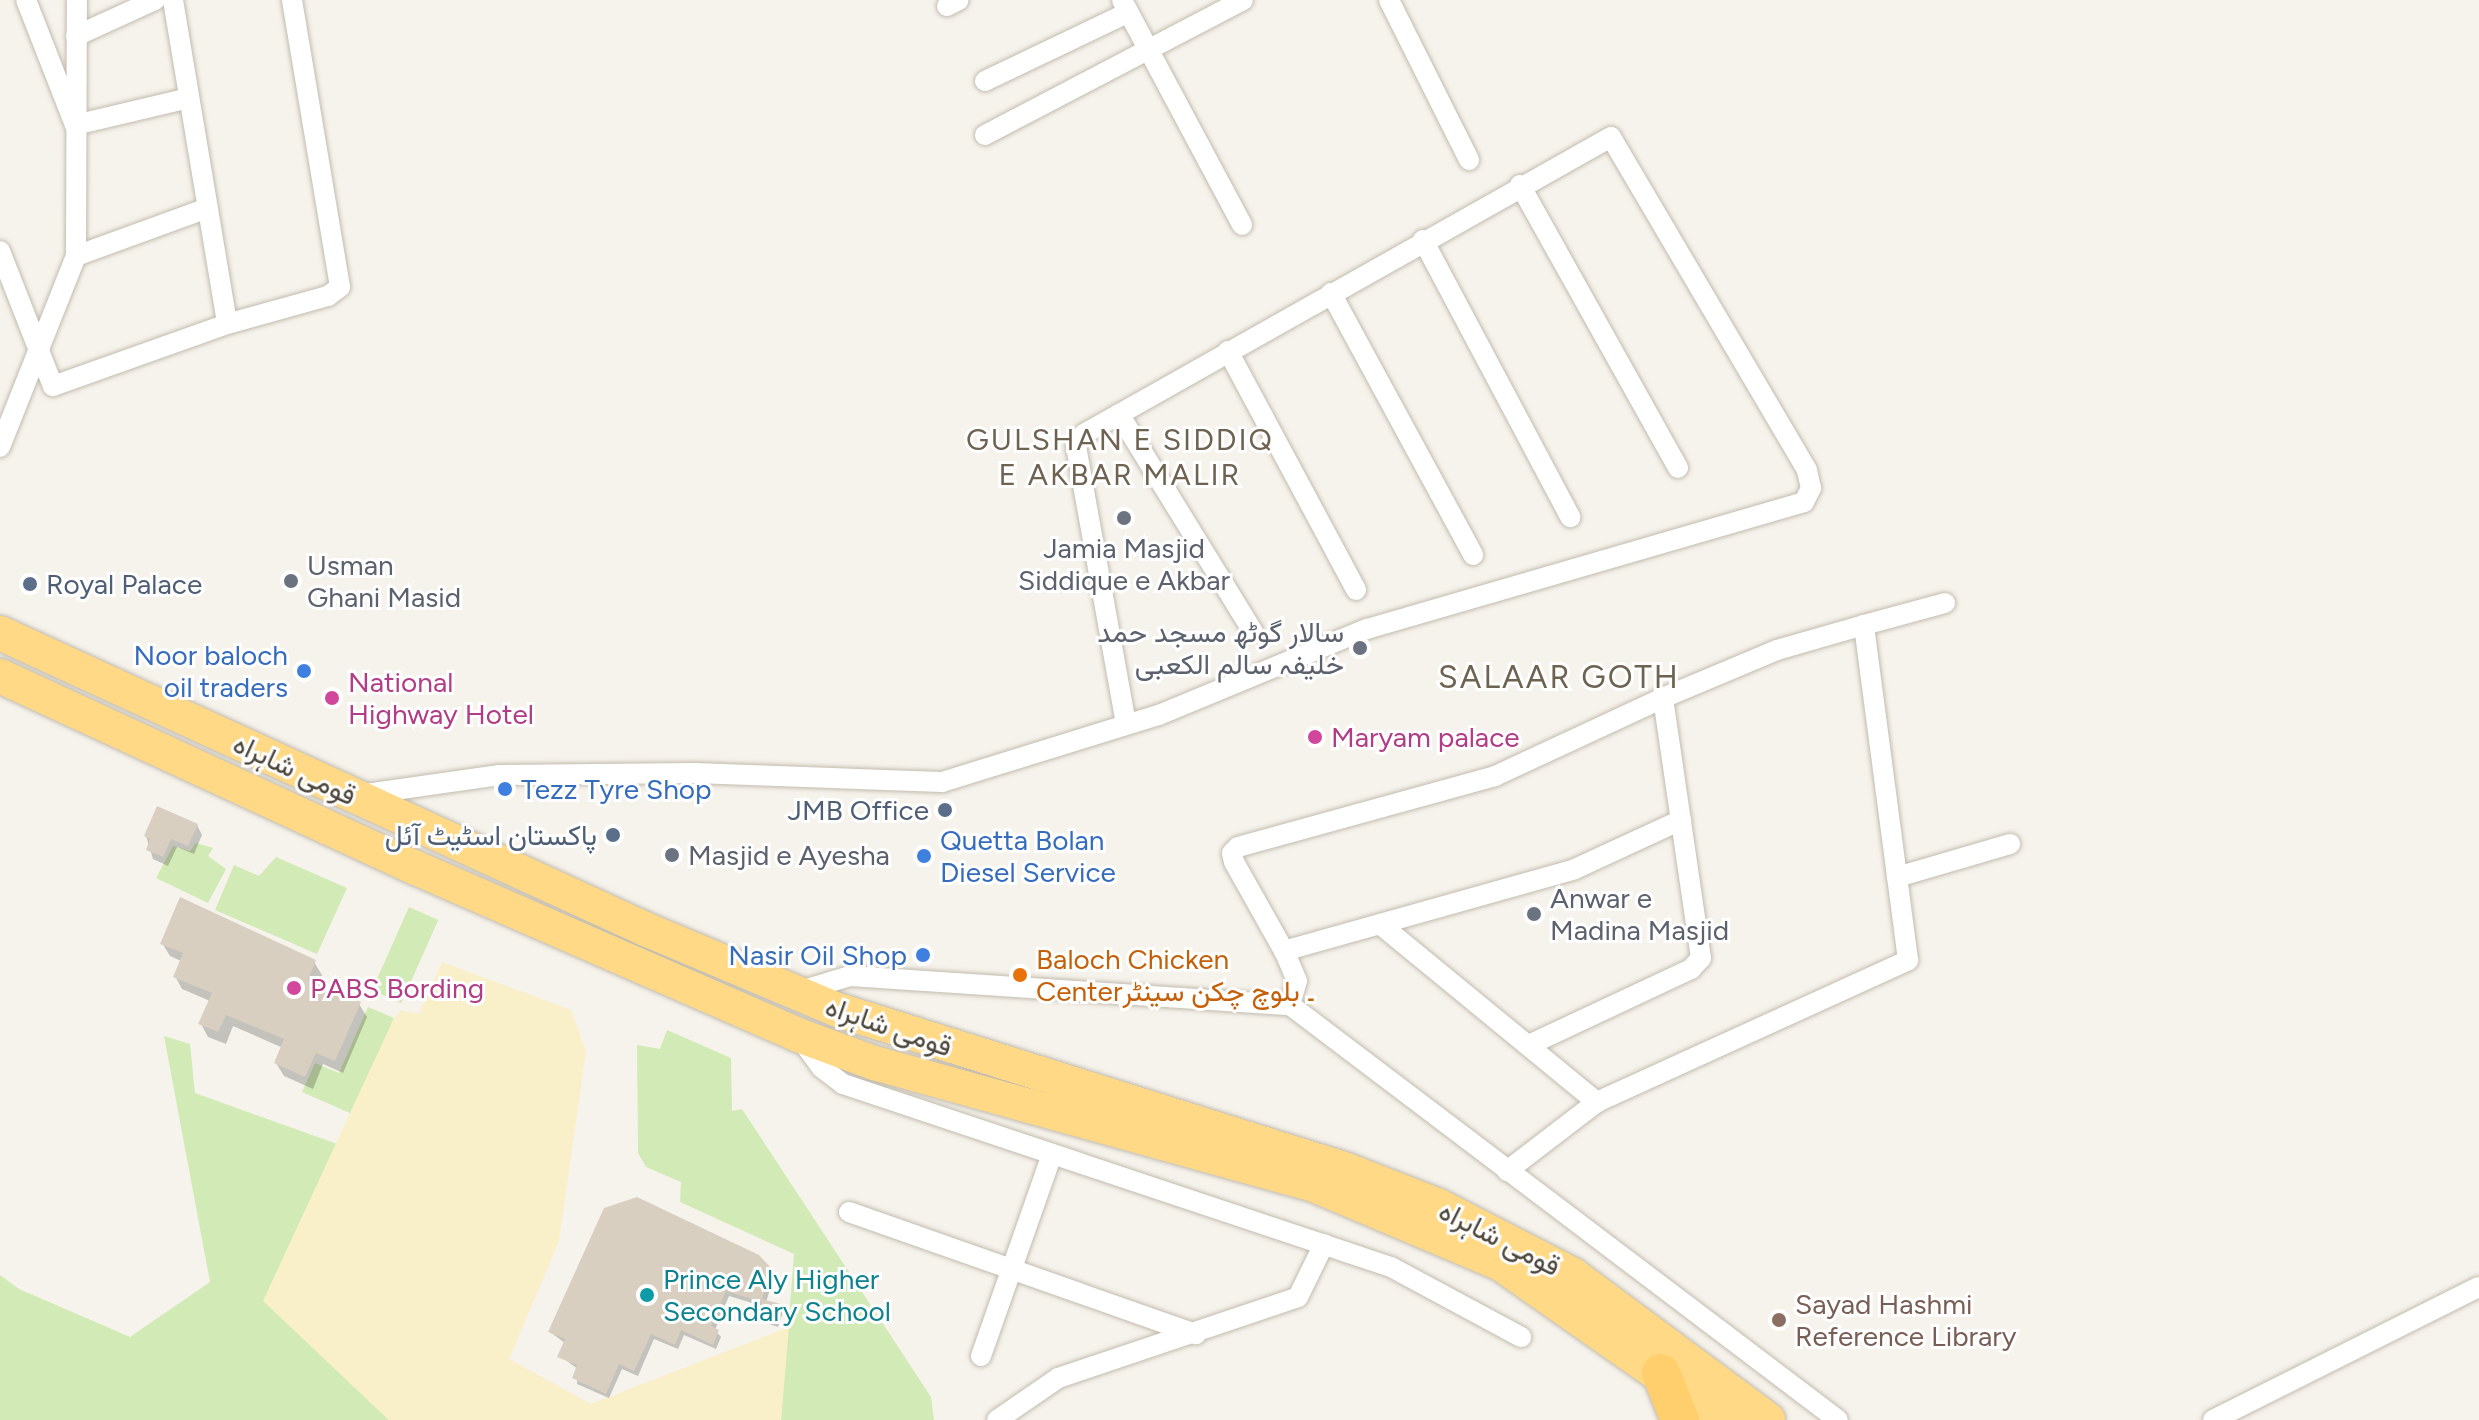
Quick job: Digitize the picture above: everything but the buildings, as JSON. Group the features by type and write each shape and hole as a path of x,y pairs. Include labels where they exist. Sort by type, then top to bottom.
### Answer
{"highway":[{"name":"قومی شاہراہ","path":"0,633 351,796 796,993 1026,1073 1347,1170 1439,1206 1573,1275 1768,1420"},
{"name":"قومی شاہراہ","path":"0,676 262,798 798,1035 889,1067 1314,1185 1501,1264 1724,1420"},
{"path":"262,798 274,760"},
{"path":"1661,1373 1680,1420"}],"street":[{"path":"26,0 75,125"},
{"path":"0,447 76,256 77,0"},
{"path":"76,36 155,0"},
{"path":"173,0 227,324"},
{"path":"0,251 53,386 227,324 328,296 340,287 292,0"},
{"path":"985,135 1145,47 1243,0"},
{"path":"1389,0 1469,160"},
{"path":"985,81 1124,6 1242,225"},
{"path":"75,125 189,98"},
{"path":"351,796 500,775 695,773 942,782 1126,725 1367,629 1804,502 1811,488 1807,470 1620,145 1611,137 1600,140 1520,185 1084,434 1076,446 1126,725"},
{"path":"1520,185 1678,468"},
{"path":"76,256 208,208"},
{"path":"1423,240 1570,517"},
{"path":"1331,293 1473,555"},
{"path":"1228,351 1356,590"},
{"path":"1119,414 1253,632"},
{"path":"1290,1005 1297,981 1284,951 1234,862 1238,847 1495,776 1663,698 1777,650 1945,603"},
{"path":"1507,1171 1597,1102 1908,960 1864,625"},
{"path":"1531,1044 1691,969 1701,958 1663,698"},
{"path":"1284,951 1575,869 1681,820"},
{"path":"1897,877 2010,844"},
{"path":"1380,924 1531,1044 1597,1102"},
{"path":"796,993 850,976 1290,1005 1838,1420"},
{"path":"798,1035 822,1068 843,1084 1391,1267 1521,1337"},
{"path":"981,1356 1052,1154"},
{"path":"849,1212 1196,1334"},
{"path":"997,1420 1058,1378 1196,1334 1298,1297 1324,1244"},
{"path":"2213,1420 2479,1287"}],"green space":[{"path":"196,843 213,848 208,856 226,869 208,903 156,878 173,846 190,851"},
{"path":"276,857 347,888 317,954 215,910 234,865 259,876"},
{"path":"409,907 438,920 401,1003 372,990"},
{"path":"368,1007 394,1018 352,1114 302,1092 315,1063 339,1073"},
{"path":"667,1030 731,1058 732,1111 742,1109 931,1397 934,1420 781,1420 794,1254 680,1202 681,1182 646,1167 638,1153 637,1045 660,1049"},
{"path":"164,1036 190,1044 195,1093 340,1145 264,1301 389,1420 0,1420 0,1275 19,1289 130,1337 210,1282"}],"sand":[{"path":"442,962 571,1010 586,1051 559,1241 509,1359 591,1404 789,1327 781,1420 389,1420 263,1301 394,1018 401,1010 419,1014"}],"place":[{"name":"Jamia Masjid Siddique e Akbar","path":"1124,518"},
{"name":"Usman Ghani Masid","path":"291,581"},
{"name":"Royal Palace","path":"30,584"},
{"name":"سالار گوٹھ مسجد حمد خلیفہ سالم الکعبی","path":"1360,648"},
{"name":"Noor baloch oil traders","path":"304,671"},
{"name":"National Highway Hotel","path":"332,698"},
{"name":"Maryam palace","path":"1315,737"},
{"name":"Tezz Tyre Shop","path":"505,789"},
{"name":"JMB Office","path":"945,810"},
{"name":"پاکستان اسٹیٹ آئل","path":"613,835"},
{"name":"Masjid e Ayesha","path":"672,855"},
{"name":"Quetta Bolan Diesel Service","path":"924,856"},
{"name":"Anwar e Madina Masjid","path":"1534,914"},
{"name":"Nasir Oil Shop","path":"923,955"},
{"name":"Baloch Chicken Center۔ بلوچ چکن سینٹر","path":"1020,975"},
{"name":"PABS Bording","path":"294,988"},
{"name":"Prince Aly Higher Secondary School","path":"647,1295"},
{"name":"Sayad Hashmi Reference Library","path":"1779,1320"}],"district":[{"name":"GULSHAN E SIDDIQ E AKBAR MALIR","path":"1120,457"},
{"name":"SALAAR GOTH","path":"1559,677"}]}
